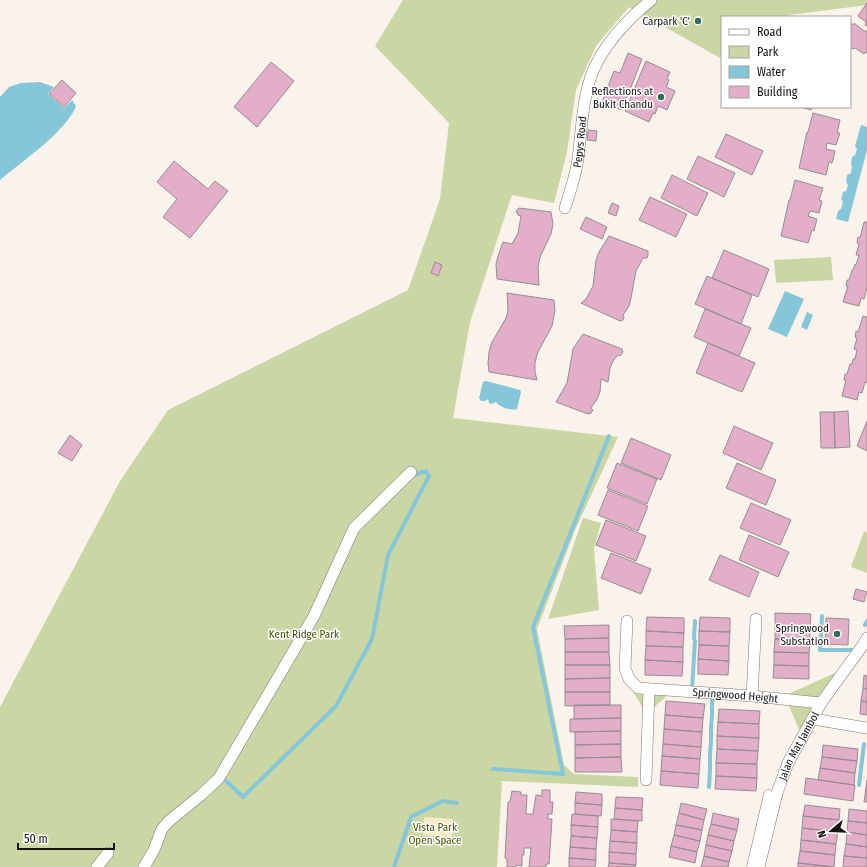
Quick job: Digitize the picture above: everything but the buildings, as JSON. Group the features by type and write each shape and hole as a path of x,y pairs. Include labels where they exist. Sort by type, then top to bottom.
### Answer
{"street":[{"name":"Pepys Road","path":"565,208 578,160 588,87 593,70 600,56 611,40 651,0"},
{"path":"144,867 154,850 162,829 169,821 219,778 314,616 354,528 411,472"},
{"path":"752,696 756,620"},
{"name":"Springwood Height","path":"627,621 625,668 629,680 638,688 752,696 820,703"},
{"name":"Jalan Mat Jambol","path":"759,867 777,793 788,763 813,719 820,703 867,638"},
{"path":"646,780 650,690"},
{"path":"813,719 867,728"},
{"path":"751,867 768,794"},
{"path":"97,867 108,853"}],"green space":[{"name":"Kent Ridge Park","path":"403,0 867,0 867,5 790,16 721,16 721,58 629,7 596,46 576,90 567,152 554,203 512,195 470,322 453,418 618,437 576,528 537,629 564,765 574,774 638,777 638,787 501,781 497,867 0,867 0,707 120,481 168,410 408,290 440,199 449,123 375,46"},
{"path":"831,257 833,280 776,283 774,260"},
{"path":"583,518 601,523 594,549 599,610 548,619"},
{"path":"864,531 867,533 867,573 851,567"},
{"path":"837,672 818,698 786,695"},
{"path":"632,690 637,694 644,695 644,710"},
{"path":"654,695 667,696 653,708"},
{"path":"789,706 812,708 800,732"}],"sand":[{"path":"424,817 453,819 452,837 423,835"}],"water":[{"path":"40,82 54,87 48,94 64,108 72,100 76,106 71,116 54,136 0,180 0,97 9,87 21,83"},
{"path":"861,125 867,127 867,150 848,222 836,219 843,202 841,199 843,192 846,191 848,185 846,182 847,175 851,173 852,157 855,155 857,149 855,146"},
{"path":"785,291 804,299 787,337 768,329"},
{"path":"807,312 813,315 807,330 801,327"},
{"path":"486,381 520,390 521,392 517,409 505,408 496,402 491,404 489,403 488,399 481,401 479,398 483,382"}],"waterway":[{"path":"493,769 563,774 533,627 609,436"},
{"path":"222,779 223,778 243,797 336,706 372,639 388,555 429,476 426,471 412,476"},
{"path":"822,616 820,650 852,650"},
{"path":"694,639 695,621"},
{"path":"865,625 867,621"},
{"path":"694,656 695,641"},
{"path":"692,689 694,657"},
{"path":"712,698 712,714"},
{"path":"711,728 712,715"},
{"path":"711,729 711,741"},
{"path":"710,754 711,742"},
{"path":"859,785 864,744"},
{"path":"710,755 710,769"},
{"path":"709,787 710,769"},
{"path":"394,867 411,817 443,801 457,803"}],"place":[{"name":"Carpark 'C'","path":"698,21"},
{"name":"Reflections at Bukit Chandu","path":"661,97"},
{"name":"Springwood Substation","path":"837,634"}],"park label":[{"name":"Vista Park Open Space","path":"435,833"}]}
